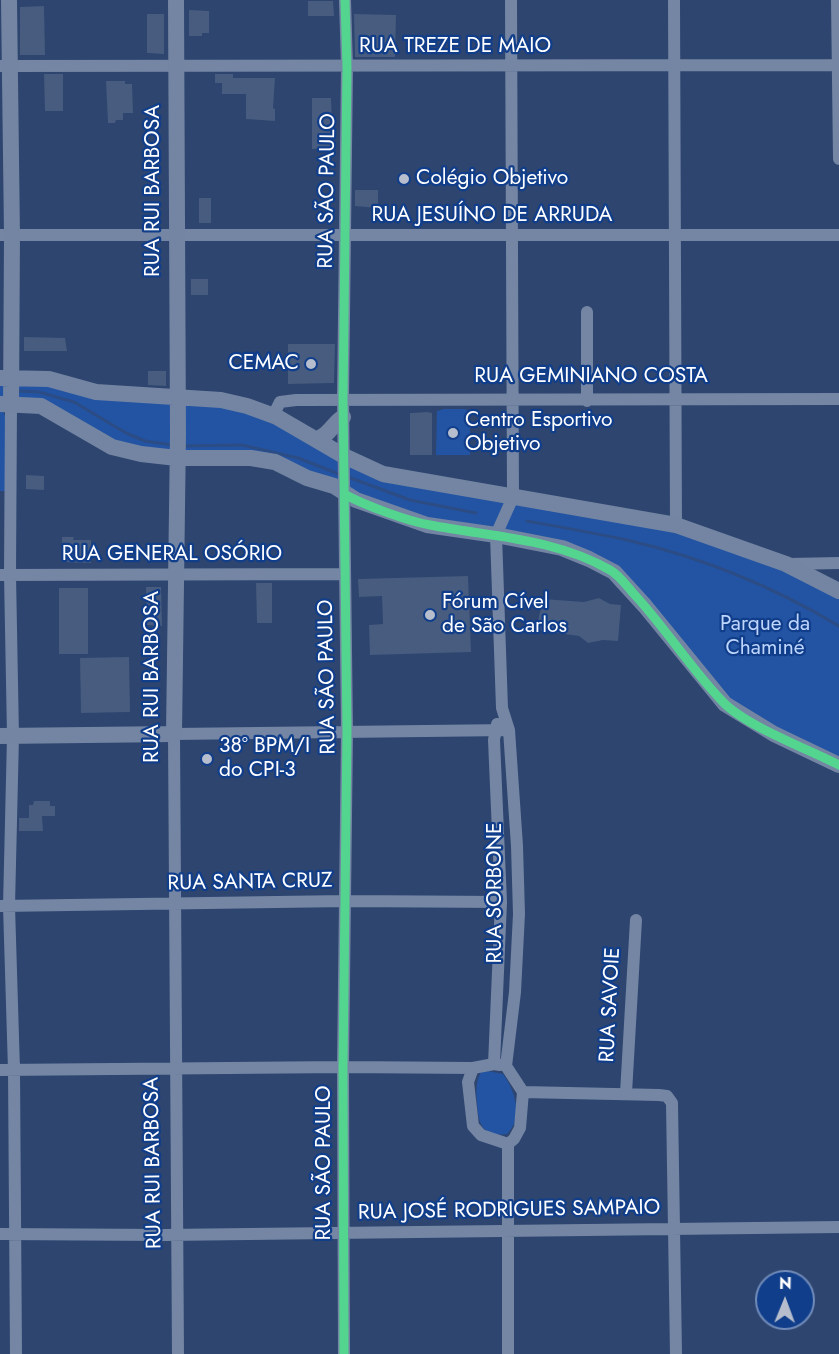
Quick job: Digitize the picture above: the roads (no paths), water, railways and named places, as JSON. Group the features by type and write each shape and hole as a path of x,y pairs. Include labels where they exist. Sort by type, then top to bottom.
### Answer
{"main road":[{"path":"7,391 4,66 9,0"},
{"name":"RUA RUI BARBOSA","path":"174,734 178,434 176,0"},
{"path":"7,391 49,379 96,392 221,400 247,405 277,417 317,438 344,461 383,474 676,525 786,564 839,591"},
{"path":"7,391 41,406 112,447 141,454 251,458 275,462 308,478 334,486 356,500 427,525 562,548 589,559 614,572 645,606 725,704 766,729 839,765"},
{"path":"317,438 321,438 336,421 343,417"},
{"path":"6,736 174,734"}],"street":[{"name":"RUA SÃO PAULO","path":"344,1354 343,1067 347,732 343,417 347,67 345,0"},
{"path":"511,0 513,497"},
{"path":"674,0 676,525"},
{"path":"837,0 839,159"},
{"name":"RUA TREZE DE MAIO","path":"4,66 838,65"},
{"name":"RUA JESUÍNO DE ARRUDA","path":"6,235 839,236"},
{"path":"587,312 587,401"},
{"path":"7,391 5,906 14,1070 16,1354"},
{"name":"RUA GEMINIANO COSTA","path":"277,417 275,412 277,405 284,401 343,399 587,401 839,399"},
{"name":"RUA SORBONE","path":"500,1065 515,992 519,914 509,730 502,708 496,535 513,497"},
{"path":"786,564 839,563"},
{"name":"RUA GENERAL OSÓRIO","path":"5,575 345,574"},
{"name":"RUA SORBONE","path":"500,1065 496,992 501,902 495,731 502,708"},
{"path":"174,734 509,730"},
{"name":"RUA RUI BARBOSA","path":"174,734 178,1354"},
{"name":"RUA SANTA CRUZ","path":"5,906 346,901 501,902"},
{"name":"RUA SAVOIE","path":"626,1093 636,920"},
{"path":"496,992 515,992"},
{"path":"0,1071 175,1068 473,1068 500,1065 523,1092 520,1128 508,1144 508,1354"},
{"path":"473,1068 468,1082 473,1126 481,1135 508,1144"},
{"path":"523,1092 626,1093 667,1096 672,1103 676,1354"},
{"name":"RUA JOSÉ RODRIGUES SAMPAIO","path":"0,1234 178,1235 839,1227"}],"waterway":[{"path":"17,391 39,392 74,402 126,433 145,441 172,445"},
{"path":"182,446 242,445 298,458 339,474"},
{"path":"348,477 410,500 476,513"},
{"path":"527,521 627,540 709,564 789,598 839,626"}],"place":[{"name":"Colégio Objetivo","path":"404,179"},
{"name":"CEMAC","path":"311,364"},
{"name":"Centro Esportivo Objetivo","path":"453,433"},
{"name":"Fórum Cível de São Carlos","path":"430,615"},
{"name":"38º BPM/I do CPI-3","path":"207,759"}],"park label":[{"name":"Parque da Chaminé","path":"765,637"}]}
